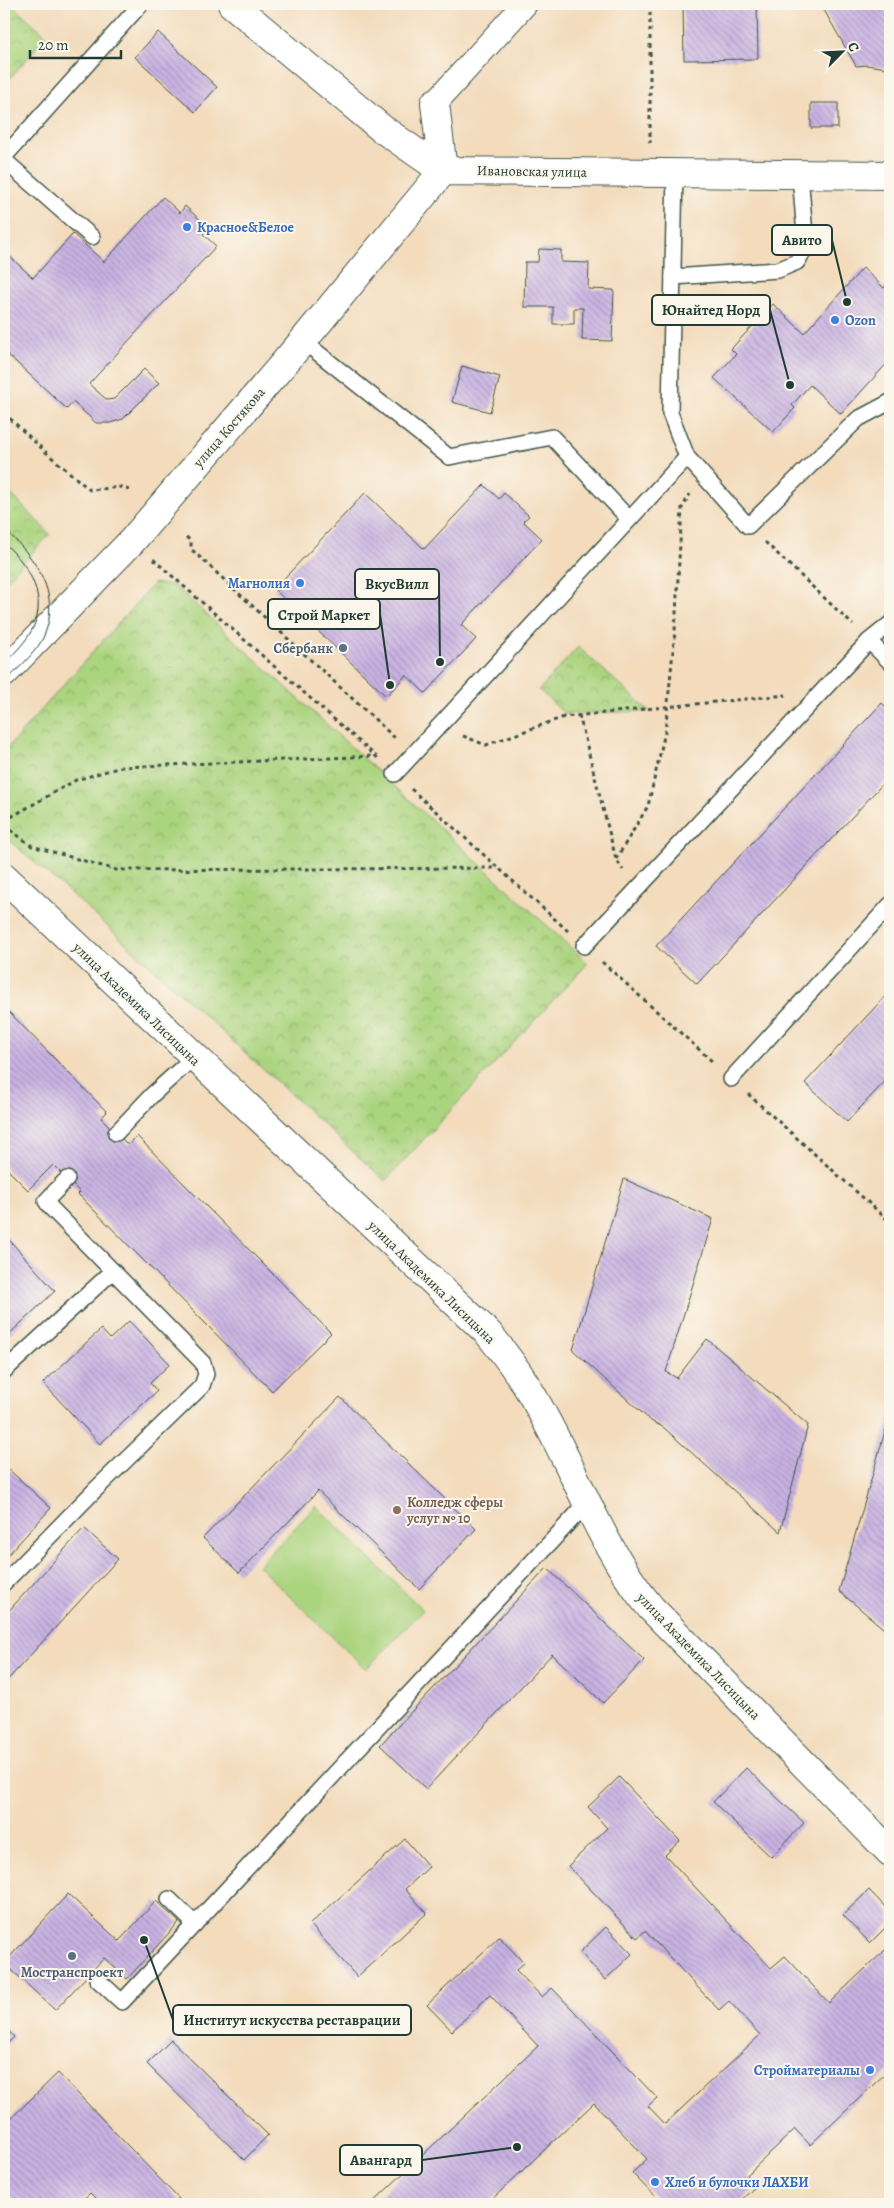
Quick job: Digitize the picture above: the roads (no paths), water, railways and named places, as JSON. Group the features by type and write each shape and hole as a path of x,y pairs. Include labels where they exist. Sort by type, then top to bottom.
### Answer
{"street":[{"path":"232,4 381,128 443,171"},
{"path":"443,171 435,103 525,4"},
{"name":"Ивановская улица","path":"443,171 890,175"},
{"name":"улица Костякова","path":"4,673 132,541 303,341 443,171"},
{"name":"улица Академика Лисицына","path":"4,877 488,1333 509,1358 528,1387 622,1568 651,1608 890,1852"}],"lane":[{"path":"92,237 4,159 142,4"},
{"path":"675,172 670,412 686,458 748,526 858,419 890,402"},
{"path":"673,276 778,270 797,262 806,247 800,174"},
{"path":"303,341 449,457 552,437 629,519"},
{"path":"395,774 686,458"},
{"path":"584,946 869,641 890,624"},
{"path":"869,641 890,662"},
{"path":"732,1079 890,905"},
{"path":"116,1133 194,1057"},
{"path":"4,1583 94,1491 202,1386 206,1374 203,1363 50,1207 46,1201 67,1179"},
{"path":"4,1371 113,1271"},
{"path":"97,1979 122,2002 587,1503"},
{"path":"169,1899 195,1924"}],"tram line":[{"path":"4,529 26,552 35,565 48,593 50,608 48,624 42,640 29,657 4,683"},
{"path":"4,543 22,562 29,573 38,597 38,610 29,635 4,664"}],"place":[{"name":"Красное&Белое","path":"187,227"},
{"name":"Авито","path":"847,302"},
{"name":"Ozon","path":"835,320"},
{"name":"Юнайтед Норд","path":"790,385"},
{"name":"Магнолия","path":"300,583"},
{"name":"Сбербанк","path":"343,648"},
{"name":"ВкусВилл","path":"440,662"},
{"name":"Строй Маркет","path":"390,685"},
{"name":"Колледж сферы услуг № 10","path":"397,1510"},
{"name":"Институт искусства реставрации","path":"144,1940"},
{"name":"Мостранспроект","path":"72,1956"},
{"name":"Стройматериалы","path":"870,2070"},
{"name":"Авангард","path":"517,2147"},
{"name":"Хлеб и булочки ЛАХБИ","path":"655,2182"}]}
